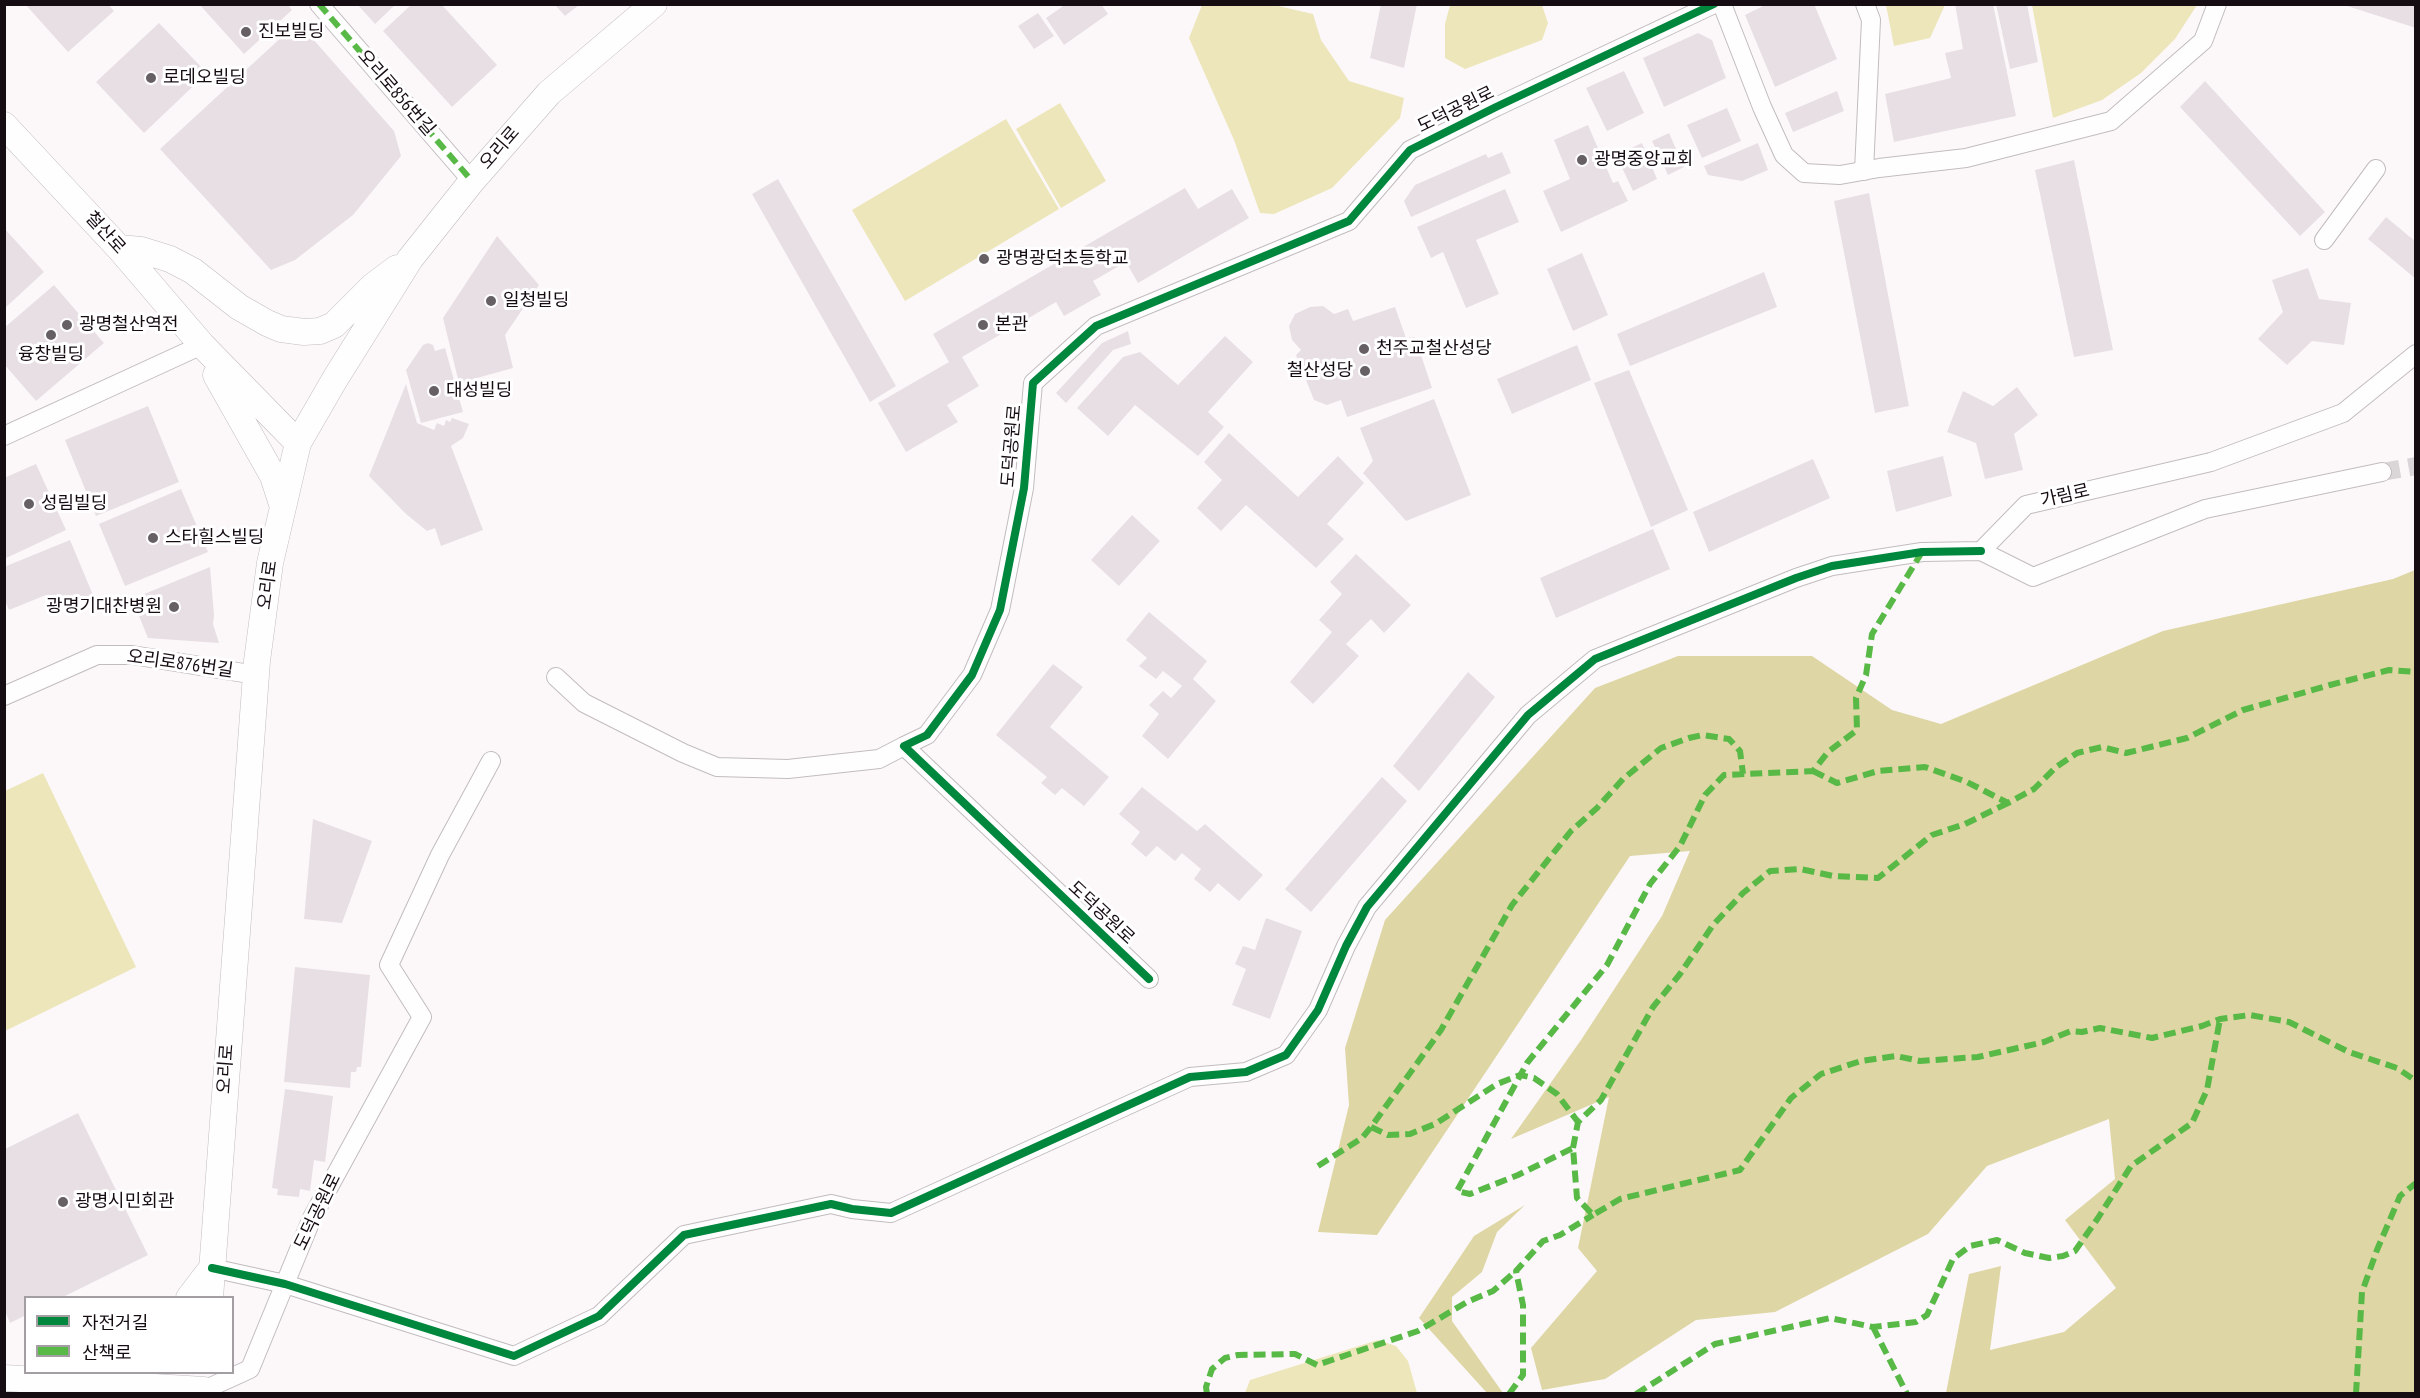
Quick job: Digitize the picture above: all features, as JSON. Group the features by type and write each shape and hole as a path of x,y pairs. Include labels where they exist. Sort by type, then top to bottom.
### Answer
{"main road":[{"name":"오리로","path":"210,1296 256,675 270,564 298,443 410,259 472,180 549,93 654,4"},
{"name":"철산로","path":"4,125 119,248 205,348 298,443"},
{"path":"119,248 141,250 170,259 193,271 239,307 267,323 304,332 320,331 334,325 373,286 410,259"},
{"path":"205,348 215,374 273,476 283,507"},
{"path":"191,1296 212,1268"},
{"path":"4,1378 70,1377 204,1385"}],"street":[{"name":"오리로856번길","path":"319,4 472,180"},
{"name":"도덕공원로","path":"1149,979 904,746 927,735 972,675 1000,610 1024,489 1033,383 1096,326 1349,221 1410,150 1714,4"},
{"path":"1722,4 1762,107 1784,155 1804,173 1840,175 1966,158 2111,121 2204,41 2217,4"},
{"path":"1864,171 1870,20 1865,4"},
{"path":"2324,240 2376,169"},
{"path":"4,436 205,348"},
{"name":"가림로","path":"1981,551 2026,505 2211,462 2343,413 2415,354"},
{"path":"212,1268 285,1284 514,1356 599,1316 684,1235 831,1204 852,1209 891,1213 1190,1077 1246,1072 1286,1055 1318,1010 1346,946 1367,907 1528,715 1595,659 1796,578 1832,566 1922,552 1981,551 2033,577 2205,510 2382,472"},
{"name":"오리로876번길","path":"4,696 97,655 132,654 256,675"},
{"path":"555,677 584,703 683,753 717,767 788,769 845,763 879,759 904,746"},
{"name":"도덕공원로","path":"204,1385 250,1370 312,1218 422,1017 389,965 440,855 491,761"}],"shaded area":[{"path":"1886,4 1945,5 1930,38 1894,46"},
{"path":"2032,4 2197,5 2175,39 2141,73 2102,100 2053,118"},
{"path":"1202,5 1274,5 1313,14 1321,40 1349,81 1404,98 1400,118 1332,188 1274,214 1260,213 1234,140 1189,38"},
{"path":"1450,5 1542,5 1548,23 1542,40 1465,69 1445,58 1445,24"},
{"path":"1060,103 1106,181 1061,208 1016,129"},
{"path":"1006,119 1059,209 905,301 852,210"},
{"path":"2415,570 2415,1393 1946,1393 1969,1274 2001,1266 1990,1350 2064,1332 2116,1288 2065,1220 2115,1179 2109,1119 1987,1166 1928,1234 1775,1312 1696,1320 1605,1379 1542,1390 1531,1348 1597,1271 1578,1248 1609,1097 1511,1139 1581,1040 1662,916 1690,851 1630,856 1377,1235 1318,1232 1349,1105 1345,1048 1385,920 1595,688 1678,656 1812,656 1892,710 1941,724 2163,631 2393,579"},
{"path":"43,773 136,967 5,1031 5,791"},
{"path":"1525,1205 1497,1232 1482,1272 1452,1297 1452,1321 1503,1393 1487,1393 1419,1318 1474,1236"},
{"path":"1378,1340 1396,1346 1408,1361 1417,1393 1245,1393 1250,1380"}],"building":[{"path":"25,4 108,4 114,11 68,52"},
{"name":"진보빌딩","path":"199,4 287,4 292,10 244,54"},
{"path":"357,4 396,4 375,24"},
{"path":"412,4 441,4 497,65 452,107 383,31"},
{"path":"1066,4 1101,4 1108,14 1064,45 1046,18"},
{"path":"1381,4 1417,4 1404,68 1370,58"},
{"path":"1767,4 1814,4 1837,59 1775,87 1745,15"},
{"path":"1955,4 1993,4 2016,116 1894,142 1885,94 1951,78 1945,53 1963,49"},
{"path":"1996,4 2027,4 2038,62 2010,69"},
{"path":"2416,4 2416,28 2344,5"},
{"path":"555,5 579,5 565,16"},
{"path":"1038,13 1054,36 1034,49 1018,26"},
{"path":"298,22 394,131 401,156 353,215 295,260 271,270 160,149"},
{"name":"로데오빌딩","path":"159,23 207,73 144,133 96,82"},
{"path":"1698,33 1712,40 1726,78 1664,107 1643,58"},
{"path":"1624,71 1644,113 1607,131 1586,88"},
{"path":"2205,81 2325,212 2300,236 2180,107"},
{"path":"1837,91 1844,111 1793,132 1785,113"},
{"path":"1727,108 1741,141 1702,158 1687,125"},
{"name":"광명중앙교회","path":"1588,125 1613,183 1618,181 1628,201 1561,232 1543,191 1570,179 1554,140"},
{"path":"1669,133 1684,167 1668,175 1652,141"},
{"path":"1642,143 1657,179 1633,191 1616,155"},
{"path":"1758,143 1768,170 1742,181 1708,175 1704,166"},
{"path":"1502,152 1511,173 1411,217 1404,201 1415,185 1486,154 1488,158"},
{"path":"2074,160 2113,350 2074,357 2035,170"},
{"path":"778,179 896,386 870,402 752,194"},
{"name":"본관","path":"1185,188 1198,209 1232,189 1249,218 1138,283 1126,262 1093,281 1101,295 1064,316 1056,302 962,357 979,386 947,405 958,422 906,452 878,403 949,362 933,334"},
{"path":"1505,189 1519,222 1476,240 1499,294 1466,308 1443,252 1431,258 1417,227"},
{"path":"1869,193 1909,406 1875,413 1834,201"},
{"path":"2386,217 2416,242 2416,279 2368,239"},
{"path":"4,228 44,272 4,309"},
{"name":"일청빌딩","path":"497,236 539,285 505,335 513,368 459,383 443,318"},
{"path":"1582,253 1608,315 1573,331 1547,269"},
{"path":"2308,268 2319,299 2351,303 2344,345 2312,341 2287,365 2258,339 2283,312 2272,280"},
{"path":"1764,272 1777,307 1630,366 1617,334"},
{"name":"융창빌딩","path":"54,285 104,343 36,401 4,364 4,328"},
{"name":"철산성당","path":"1323,306 1334,314 1348,309 1353,321 1395,307 1406,338 1415,337 1432,388 1347,417 1341,400 1327,405 1314,400 1296,355 1301,350 1292,340 1289,326 1295,314 1310,307"},
{"path":"1128,331 1131,344 1113,350 1066,403 1056,393 1102,343"},
{"path":"1225,336 1253,362 1208,412 1224,427 1198,456 1135,405 1108,436 1077,408 1123,357 1140,352 1178,385"},
{"name":"대성빌딩","path":"428,343 433,345 435,351 445,348 463,412 421,423 406,370 423,345"},
{"path":"1577,345 1591,380 1512,414 1497,379"},
{"path":"1629,370 1688,510 1651,527 1594,383"},
{"path":"406,384 417,423 434,430 437,423 444,426 446,420 450,422 452,418 469,424 463,438 451,446 483,530 441,546 435,528 427,531 406,514 369,476"},
{"path":"2017,387 2038,415 2014,434 2023,470 1985,479 1976,443 1947,432 1963,391 1993,406"},
{"path":"1434,399 1471,495 1406,521 1363,473 1373,461 1360,428"},
{"path":"148,406 179,482 96,516 65,440"},
{"path":"1229,433 1298,497 1338,456 1364,483 1327,524 1344,539 1316,568 1246,505 1221,531 1197,508 1222,480 1204,462"},
{"path":"1943,456 1952,496 1896,512 1887,471"},
{"path":"1813,459 1830,498 1709,552 1693,512"},
{"name":"성림빌딩","path":"36,464 66,530 4,559 4,478"},
{"name":"스타힐스빌딩","path":"181,489 208,552 125,586 99,524"},
{"path":"1132,515 1160,541 1119,586 1091,560"},
{"path":"1653,529 1670,569 1556,618 1540,578"},
{"path":"70,540 93,595 53,611 46,595 9,610 4,598 4,567"},
{"path":"1356,554 1411,605 1384,633 1371,619 1346,644 1359,656 1313,704 1290,682 1332,632 1319,620 1342,594 1330,582"},
{"name":"광명기대찬병원","path":"210,567 213,624 219,643 148,638 132,599"},
{"path":"1149,612 1207,661 1193,679 1216,701 1168,759 1142,736 1159,714 1149,705 1163,691 1171,698 1182,686 1163,671 1156,679 1139,666 1147,658 1126,640"},
{"path":"1053,664 1083,687 1050,727 1109,777 1084,806 1062,788 1055,795 1041,783 1047,777 996,735"},
{"path":"1468,672 1495,697 1419,791 1393,766"},
{"path":"1382,777 1407,801 1311,912 1285,889"},
{"path":"1142,787 1197,831 1205,824 1263,875 1239,901 1218,883 1210,892 1194,879 1201,869 1182,853 1175,861 1157,846 1146,857 1131,844 1140,832 1119,814"},
{"path":"313,819 372,841 342,923 304,919"},
{"path":"1266,918 1302,931 1270,1019 1232,1005 1246,969 1235,964 1243,946 1255,950"},
{"path":"295,967 370,975 361,1067 357,1067 356,1072 351,1072 350,1088 284,1082"},
{"path":"285,1089 333,1096 325,1162 314,1160 310,1191 300,1189 299,1197 277,1195 278,1189 272,1188"},
{"name":"광명시민회관","path":"78,1113 148,1255 65,1296 24,1296 24,1316 10,1323 5,1311 5,1149"}],"tunnel":[{"path":"2382,472 2416,466"}],"marked path":[{"path":"319,4 472,181"},
{"path":"1922,552 1872,634 1866,675 1856,698 1857,730 1828,752 1813,771 1724,775 1705,795 1680,846 1650,884 1607,965 1527,1063 1457,1191 1470,1194 1518,1175 1573,1148 1577,1198 1593,1215 1620,1199 1740,1170 1791,1098 1821,1074 1861,1061 1896,1056 1920,1061 1978,1057 2044,1042 2071,1031 2082,1032 2100,1028 2152,1038 2202,1026 2220,1019 2250,1015 2289,1022 2349,1052 2397,1068 2416,1081"},
{"path":"1813,771 1837,783 1878,771 1925,767 1967,782 2008,803 2034,789 2056,767 2077,753 2102,747 2126,753 2187,738 2243,710 2330,685 2389,670 2416,672"},
{"path":"1318,1166 1362,1138 1371,1127 1441,1030 1512,905 1571,831 1597,808 1623,779 1661,748 1703,735 1729,739 1740,751 1743,774"},
{"path":"1573,1148 1578,1122 1601,1100 1653,1007 1680,974 1713,925 1743,893 1770,871 1800,869 1833,876 1878,878 1932,835 1965,824 2008,803"},
{"path":"1636,1394 1715,1344 1830,1318 1873,1327 1916,1322 1927,1315 1953,1259 1970,1246 1997,1240 2025,1253 2049,1258 2075,1251 2131,1166 2192,1123 2207,1090 2220,1019"},
{"path":"1371,1127 1388,1135 1410,1134 1435,1124 1497,1084 1520,1075 1534,1078 1557,1094 1578,1122"},
{"path":"2356,1394 2362,1292 2400,1196 2416,1183"},
{"path":"1509,1394 1523,1375 1523,1305 1516,1271 1543,1241 1560,1235 1593,1215"},
{"path":"1207,1394 1206,1387 1212,1369 1225,1358 1238,1355 1295,1354 1317,1365 1418,1331 1467,1302 1493,1291 1516,1271"},
{"path":"1873,1327 1907,1394"}],"cycle path":[{"path":"1149,979 904,746 927,735 972,675 1000,610 1024,488 1033,383 1096,326 1349,221 1410,150 1714,4"},
{"path":"212,1268 285,1284 514,1356 599,1316 684,1235 831,1204 852,1209 891,1213 1190,1077 1246,1072 1286,1055 1318,1010 1346,946 1367,907 1528,715 1595,659 1796,578 1832,566 1922,552 1981,551"}],"place":[{"name":"진보빌딩","path":"246,32"},
{"name":"로데오빌딩","path":"151,78"},
{"name":"광명중앙교회","path":"1582,160"},
{"name":"광명광덕초등학교","path":"984,259"},
{"name":"일청빌딩","path":"491,301"},
{"name":"광명철산역전","path":"67,325"},
{"name":"본관","path":"983,325"},
{"name":"융창빌딩","path":"51,335"},
{"name":"천주교철산성당","path":"1364,349"},
{"name":"철산성당","path":"1365,371"},
{"name":"대성빌딩","path":"434,391"},
{"name":"성림빌딩","path":"29,504"},
{"name":"스타힐스빌딩","path":"153,538"},
{"name":"광명기대찬병원","path":"174,607"},
{"name":"광명시민회관","path":"63,1202"}]}
